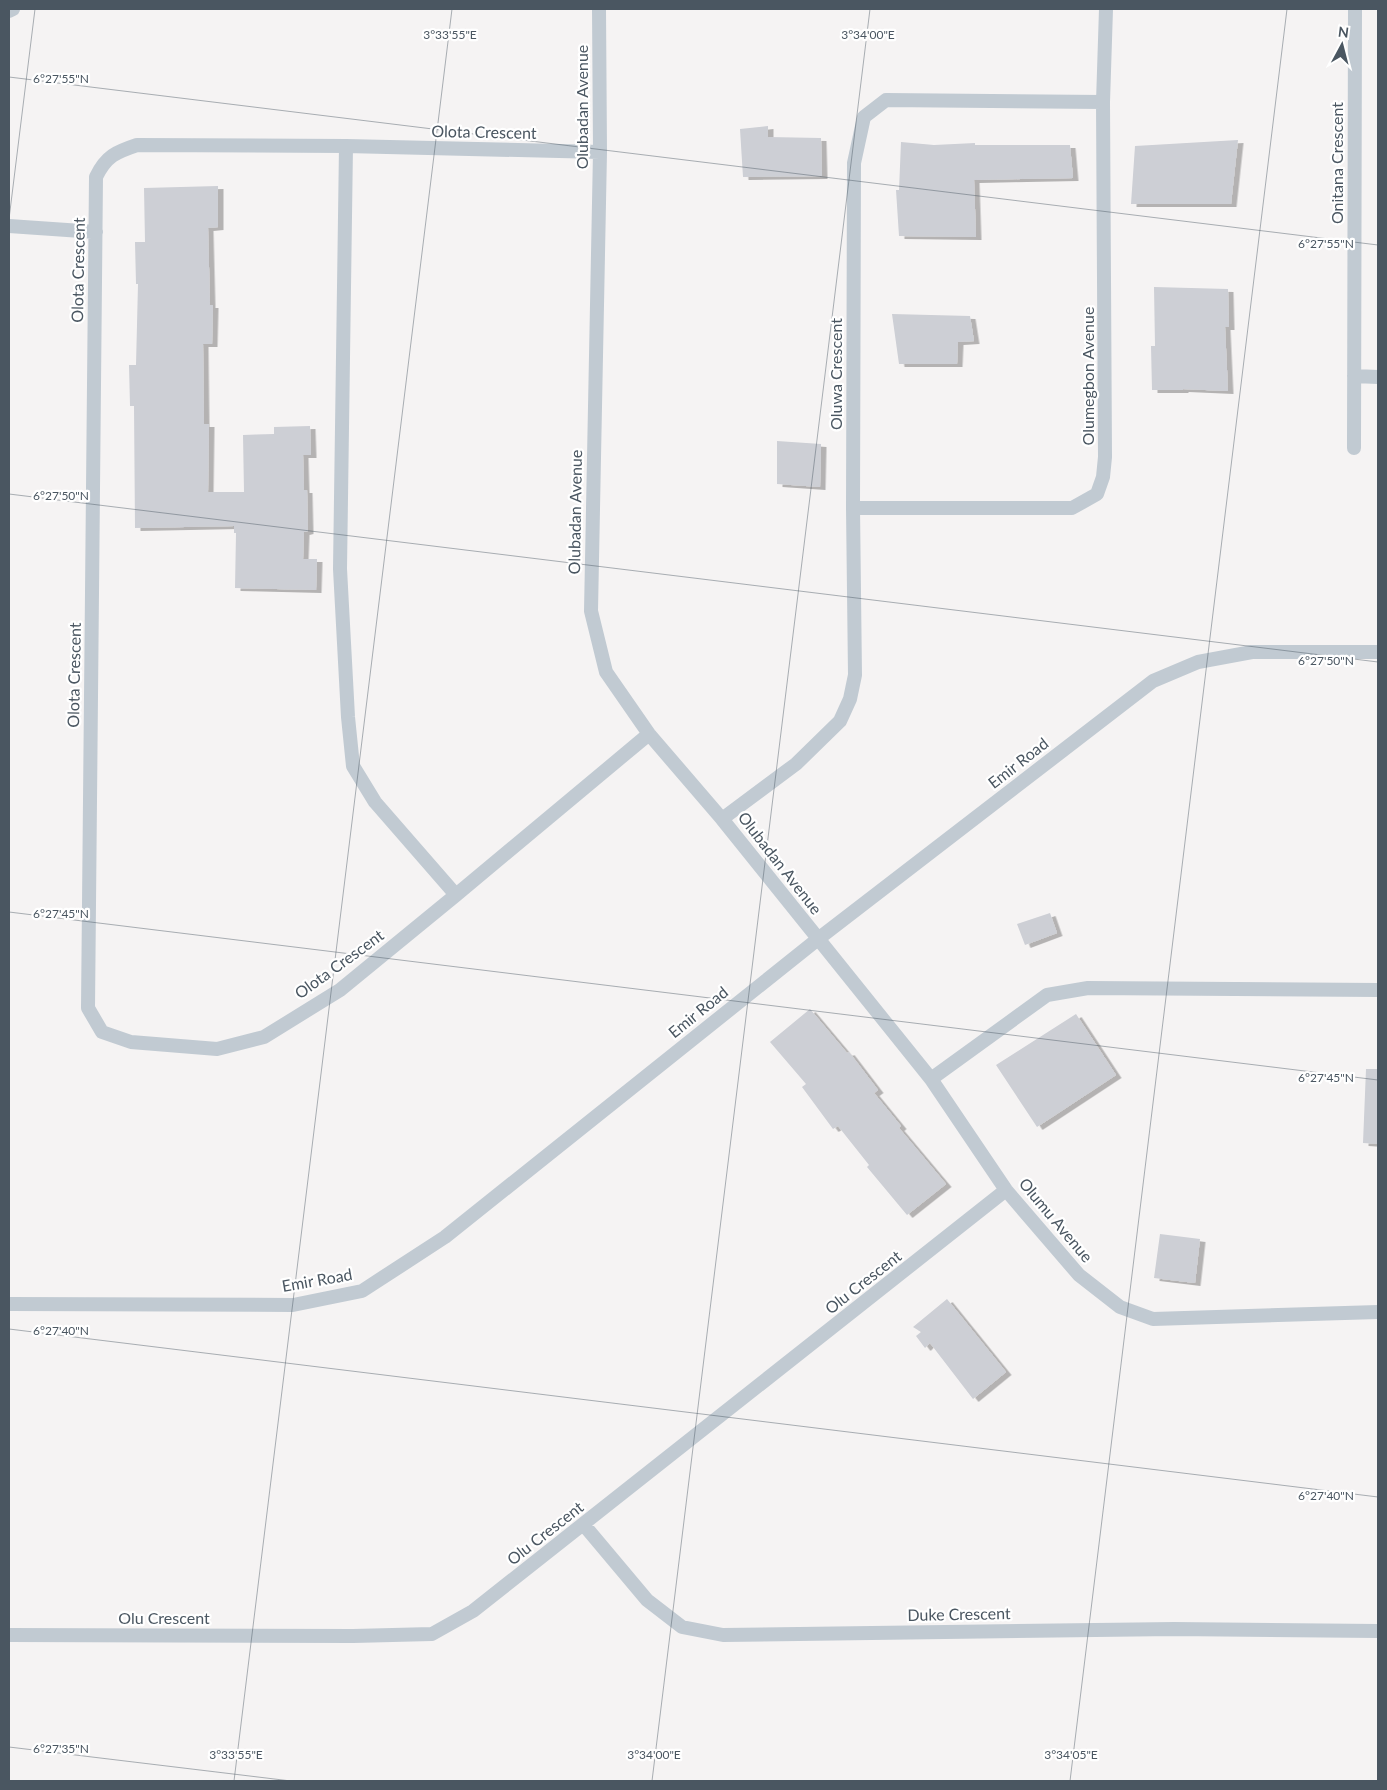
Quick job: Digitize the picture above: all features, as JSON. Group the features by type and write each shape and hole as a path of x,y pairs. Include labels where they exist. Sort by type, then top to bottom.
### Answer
{"street":[{"path":"9,11 13,9"},
{"name":"Olubadan Avenue","path":"599,9 600,152 591,611 606,672 649,734 722,819 818,939"},
{"name":"Olumegbon Avenue","path":"853,508 1072,508 1097,494 1103,477 1106,457 1103,102 1106,9"},
{"name":"Onitana Crescent","path":"1354,448 1355,9"},
{"name":"Oluwa Crescent","path":"722,819 796,764 840,721 850,699 855,675 853,508 854,163 864,117 886,100 1103,102"},
{"name":"Olota Crescent","path":"600,152 346,146 137,145 114,153 102,164 96,177 88,1008 102,1032 130,1042 217,1049 264,1037 340,990 649,734"},
{"path":"346,146 340,569 348,717 353,766 375,802 456,895"},
{"path":"9,226 96,232"},
{"path":"1354,376 1378,376"},
{"name":"Emir Road","path":"9,1304 293,1305 362,1291 445,1237 818,939 1152,681 1198,662 1252,652 1378,652"},
{"name":"Olumu Avenue","path":"818,939 931,1079 1006,1190 1079,1275 1120,1308 1153,1319 1378,1312"},
{"path":"931,1079 1048,995 1088,988 1378,990"},
{"name":"Olu Crescent","path":"9,1635 353,1636 432,1634 473,1611 1006,1190"},
{"name":"Duke Crescent","path":"584,1525 647,1600 682,1627 723,1635 1174,1629 1378,1631"}],"building":[{"path":"768,126 768,137 821,138 822,176 743,177 740,129"},
{"path":"1238,140 1231,204 1131,204 1135,146"},
{"path":"901,142 934,145 975,143 975,145 1070,145 1073,178 974,180 976,237 899,236 896,190 899,190"},
{"path":"218,186 218,227 208,228 210,305 213,305 212,344 203,344 204,424 209,424 208,492 244,492 243,435 274,434 274,427 310,426 311,455 303,455 304,490 307,490 308,531 304,532 303,559 317,559 316,590 235,588 236,533 234,533 234,526 135,528 134,406 130,406 129,365 136,365 138,284 136,284 135,242 145,242 144,188"},
{"path":"1154,287 1228,289 1229,327 1225,327 1228,391 1152,390 1151,346 1155,346"},
{"path":"892,314 970,316 974,341 958,342 957,364 899,364"},
{"path":"777,441 821,444 820,487 777,484"},
{"path":"1050,913 1057,933 1025,945 1017,924"},
{"path":"810,1009 847,1053 849,1052 878,1090 874,1093 901,1126 899,1128 946,1184 907,1215 867,1167 869,1165 838,1126 833,1129 802,1087 806,1084 770,1042"},
{"path":"1076,1014 1116,1075 1037,1127 996,1065"},
{"path":"1366,1069 1378,1069 1378,1144 1363,1143"},
{"path":"1160,1234 1200,1239 1195,1283 1154,1278"},
{"path":"947,1299 1006,1372 973,1399 930,1343 925,1348 916,1336 921,1332 913,1327"}]}
